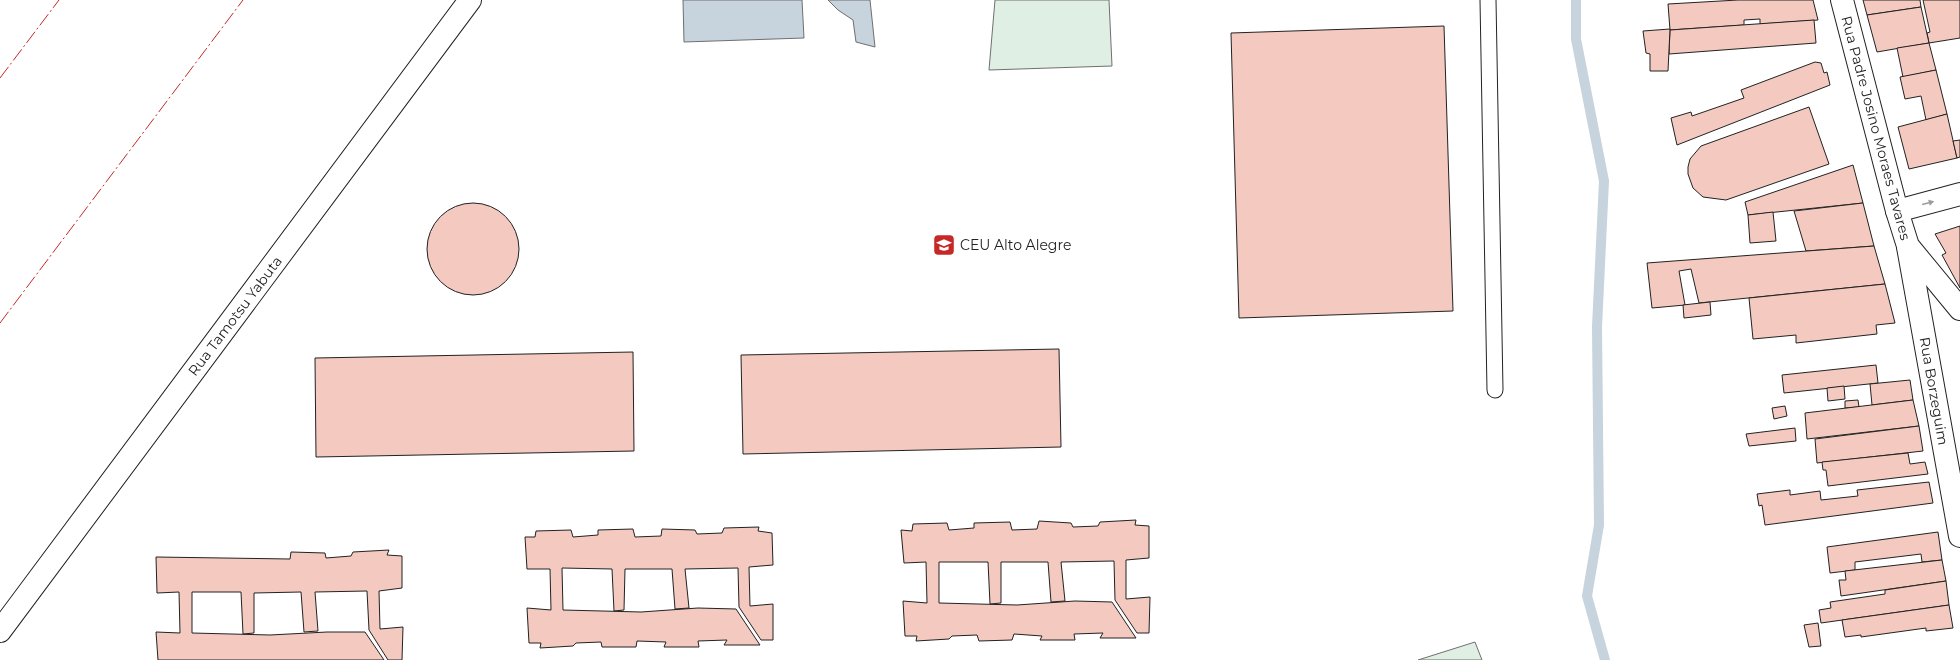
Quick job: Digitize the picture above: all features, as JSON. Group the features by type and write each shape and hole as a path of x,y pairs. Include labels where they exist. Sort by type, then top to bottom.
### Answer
{"street":[{"name":"Rua Tamotsu Yabuta","path":"0,631 470,0"},
{"name":"Rua Padre Josino Moraes Tavares","path":"1842,0 1897,211 1908,246 1960,309"},
{"path":"1897,211 1960,194"},
{"name":"Rua Borzeguim","path":"1908,246 1960,536"}],"lane":[{"path":"1488,0 1495,390"}],"green space":[{"path":"995,0 1109,0 1112,66 989,70"},
{"path":"1475,642 1482,660 1418,660"}],"shaded area":[{"path":"683,0 802,0 804,38 684,42"},
{"path":"828,0 870,0 875,47 856,42 853,20 838,10"}],"building":[{"path":"1738,0 1813,0 1818,20 1760,24 1760,19 1744,20 1744,25 1670,30 1668,4"},
{"path":"1863,0 1920,0 1921,7 1867,15"},
{"path":"1923,0 1960,0 1960,38 1929,43 1927,33 1930,32"},
{"path":"1921,7 1929,43 1877,52 1867,15"},
{"path":"1814,20 1816,43 1669,54 1670,30"},
{"path":"1444,26 1453,311 1239,318 1231,33"},
{"path":"1670,29 1668,71 1650,71 1650,54 1646,53 1643,31"},
{"path":"1929,43 1936,70 1903,77 1897,48"},
{"path":"1815,62 1821,63 1824,73 1827,72 1830,85 1677,145 1671,118 1691,112 1692,116 1744,98 1741,90"},
{"path":"1936,70 1947,114 1926,120 1921,96 1905,99 1900,77"},
{"path":"1809,107 1829,164 1726,200 1703,197 1693,188 1688,174 1688,167 1690,159 1701,146"},
{"path":"1947,114 1957,158 1909,169 1898,127"},
{"path":"1960,140 1960,157 1957,158 1953,141"},
{"path":"1853,165 1863,203 1748,215 1745,202"},
{"path":"473,203 491,206 506,216 516,231 519,249 516,267 506,282 491,292 473,295 455,292 440,282 430,267 427,249 430,231 440,216 455,206"},
{"path":"1863,203 1874,246 1806,251 1794,211"},
{"path":"1773,212 1776,241 1750,243 1748,215"},
{"path":"1960,226 1960,288 1942,255 1946,253 1935,234"},
{"path":"1874,246 1885,284 1699,303 1691,269 1679,271 1685,305 1652,308 1647,263"},
{"path":"1885,284 1895,323 1876,325 1877,334 1796,343 1796,335 1753,339 1749,298"},
{"path":"1710,302 1711,315 1684,318 1683,305"},
{"path":"1059,349 1061,447 743,454 741,355"},
{"path":"633,352 634,451 316,457 315,358"},
{"path":"1876,365 1878,383 1784,393 1782,375"},
{"path":"1910,380 1913,400 1872,405 1870,384"},
{"path":"1844,386 1845,399 1828,401 1827,388"},
{"path":"1858,400 1859,407 1845,408 1845,401"},
{"path":"1913,400 1919,426 1807,439 1805,413"},
{"path":"1785,406 1787,416 1774,419 1772,408"},
{"path":"1919,426 1923,451 1817,463 1815,439"},
{"path":"1795,428 1796,441 1749,446 1746,434"},
{"path":"1908,453 1910,464 1925,462 1928,474 1828,486 1826,470 1823,470 1822,462"},
{"path":"1929,482 1933,503 1765,525 1762,505 1759,506 1757,494 1790,490 1790,495 1820,491 1821,500 1858,496 1857,490"},
{"path":"1136,520 1135,525 1149,526 1149,558 1126,560 1126,599 1150,597 1149,633 1137,633 1115,600 1114,561 1061,562 1065,601 1051,602 1048,562 1001,562 1001,603 990,604 988,562 939,562 939,603 1017,605 1075,601 1112,602 1136,638 1100,638 1103,633 1074,634 1075,640 1040,640 1042,636 1014,634 1012,640 979,641 977,635 952,636 949,639 916,641 917,636 905,636 903,601 927,603 926,562 904,563 901,530 912,531 913,524 947,523 949,530 974,528 974,523 1010,522 1012,530 1037,529 1039,521 1071,523 1073,527 1098,526 1100,522"},
{"path":"759,527 758,531 772,533 773,565 749,567 750,606 773,604 773,640 761,640 739,607 738,568 685,569 689,608 675,609 672,569 625,569 624,610 614,611 612,569 562,568 563,610 641,612 698,608 736,609 760,645 724,645 727,640 698,641 699,647 664,647 666,642 637,641 636,647 602,647 601,642 576,643 573,646 540,648 541,643 529,643 527,608 551,610 550,569 527,569 525,537 535,537 536,531 571,530 573,537 598,535 598,530 633,529 635,537 661,536 662,529 695,530 697,534 722,533 724,528"},
{"path":"1938,532 1942,560 1922,562 1921,554 1855,562 1855,570 1830,573 1827,547"},
{"path":"389,550 387,555 402,556 402,588 379,591 380,629 403,627 402,660 388,660 369,630 367,591 315,592 318,631 304,632 301,592 254,593 254,633 243,634 241,592 192,592 192,633 270,635 365,632 384,660 158,660 156,632 180,633 179,592 157,593 156,557 290,559 291,552 325,553 326,558 351,556 353,552"},
{"path":"1942,560 1946,581 1841,596 1839,580 1846,580 1845,571"},
{"path":"1946,581 1949,605 1821,623 1819,610 1831,608 1830,602 1885,594 1885,590"},
{"path":"1949,605 1953,628 1926,631 1926,628 1861,637 1861,635 1845,637 1842,620"},
{"path":"1818,623 1821,646 1809,647 1804,625"}],"waterway":[{"path":"1576,0 1576,39 1604,181 1597,327 1599,525 1587,596 1605,660"}],"power":[{"path":"0,78 59,0"},
{"path":"0,323 243,0"}],"place":[{"name":"CEU Alto Alegre","path":"944,245"}]}
